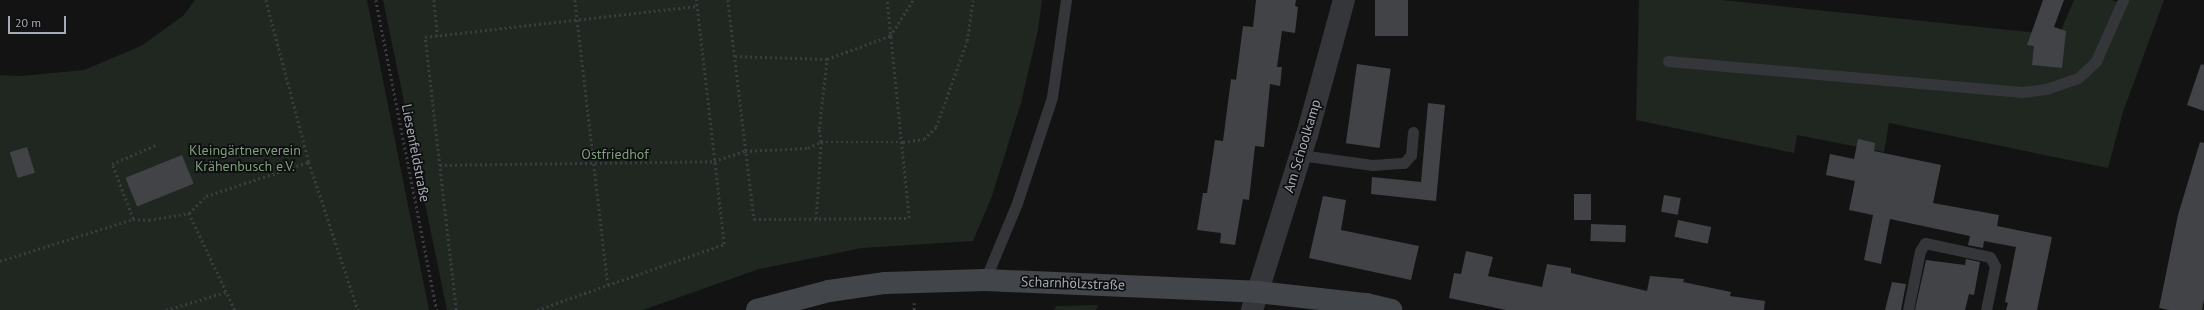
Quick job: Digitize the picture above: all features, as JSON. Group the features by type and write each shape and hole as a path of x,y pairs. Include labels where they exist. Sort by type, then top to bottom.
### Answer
{"main road":[{"name":"Scharnhölzstraße","path":"757,310 829,291 885,283 985,280 1100,284 1255,301 1366,304 1391,310"}],"street":[{"name":"Am Schoolkamp","path":"1255,301 1300,155 1344,0"}],"lane":[{"path":"985,280 1017,203 1052,97 1066,0"},
{"path":"1668,60 2022,92 2046,89 2078,78 2096,61 2123,0"},
{"path":"1300,155 1372,165 1404,163 1411,155 1413,132"},
{"path":"1908,310 1920,251 1925,243 1990,257 1995,266 1986,310"}],"path":[{"path":"266,0 309,162 358,310"},
{"name":"Liesenfeldstraße","path":"376,0 437,310"},
{"path":"434,0 438,36"},
{"path":"575,0 608,284"},
{"path":"537,310 724,244 696,0"},
{"path":"728,0 754,219 909,218 903,142 886,0"},
{"path":"735,56 827,59 890,36 913,0"},
{"path":"440,165 714,161 745,151 808,148 822,142 903,142 924,139 936,127 967,41 973,0"},
{"path":"456,310 425,37 697,6"},
{"path":"816,219 822,142 819,129 827,59"},
{"path":"133,219 112,164 156,145"},
{"path":"0,261 133,219 149,220 189,213 206,196 309,162"},
{"path":"189,213 234,310"},
{"path":"166,310 226,292"}],"green space":[{"name":"Kleingärtnerverein Krähenbusch e.V.","path":"195,0 367,0 429,310 0,310 0,75 21,76 84,70 141,46 183,16"},
{"name":"Ostfriedhof","path":"383,0 1042,0 1038,30 1021,103 992,196 973,241 862,248 759,269 643,310 447,310"},
{"path":"1639,0 1721,0 2059,35 2074,0 2112,0 2120,3 2121,0 2164,0 2123,112 2108,168 1889,123 1884,152 1797,135 1794,153 1636,120"},
{"path":"1098,305 1096,310 1054,310 1056,306"}],"building":[{"path":"1256,0 1296,0 1295,6 1298,7 1295,33 1282,31 1277,67 1282,67 1280,86 1270,84 1264,147 1255,146 1249,200 1243,199 1235,245 1220,243 1221,233 1197,230 1203,193 1207,193 1215,140 1223,141 1231,79 1236,80 1243,26 1253,27"},
{"path":"1375,0 1408,0 1408,36 1375,36"},
{"path":"2043,0 2064,0 2054,27 2066,31 2062,68 2032,65 2034,46 2027,45"},
{"path":"1357,64 1391,69 1380,148 1346,143"},
{"path":"2201,64 2204,65 2204,111 2187,105"},
{"path":"1428,103 1445,105 1436,201 1371,194 1372,177 1421,182"},
{"path":"1858,139 1875,143 1874,151 1941,165 1933,203 1999,215 1997,226 2052,237 2037,310 2006,310 2008,303 2005,302 2016,247 1984,241 1983,248 1968,245 1970,236 1890,219 1881,264 1864,260 1873,215 1849,210 1855,181 1826,175 1830,154 1854,159"},
{"path":"2200,142 2204,143 2204,299 2202,310 2169,310 2159,308 2178,215"},
{"path":"27,147 35,173 18,178 10,152"},
{"path":"182,155 194,184 137,207 125,178"},
{"path":"1574,194 1591,194 1591,220 1574,220"},
{"path":"1664,195 1681,198 1678,215 1661,212"},
{"path":"1323,196 1346,200 1341,230 1419,246 1411,280 1309,258"},
{"path":"1678,220 1711,227 1708,244 1674,237"},
{"path":"1591,224 1626,225 1625,242 1590,241"},
{"path":"1466,251 1493,257 1488,276 1542,287 1547,264 1571,268 1571,273 1647,291 1650,276 1684,279 1683,282 1731,292 1730,296 1765,301 1764,310 1506,310 1449,298 1454,273 1461,274"},
{"path":"1966,259 1980,262 1974,295 1969,294 1965,310 1915,310 1926,260 1965,265"},
{"path":"1892,282 1906,284 1901,310 1885,310"}]}
